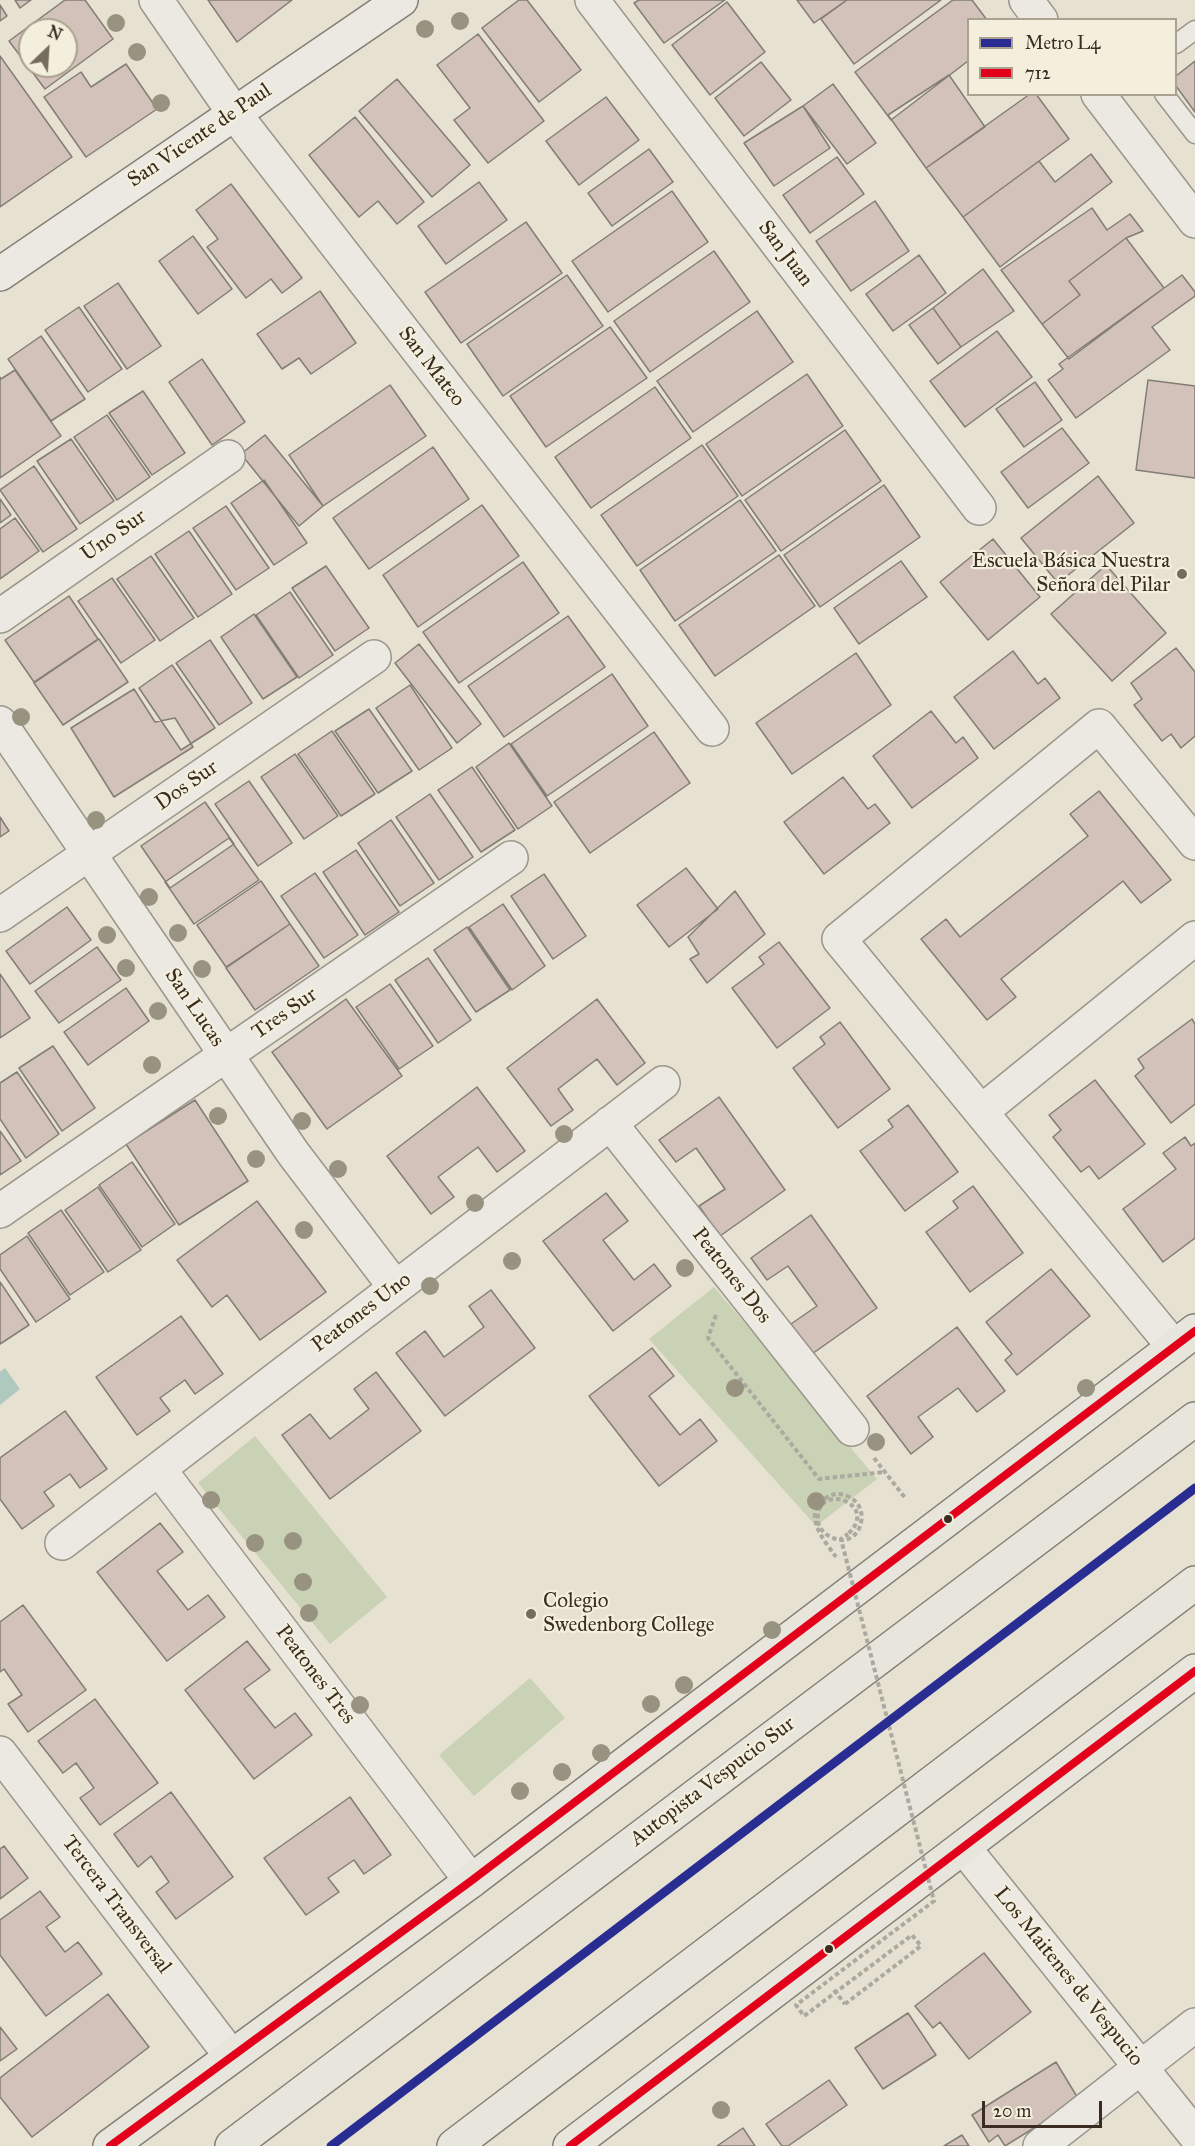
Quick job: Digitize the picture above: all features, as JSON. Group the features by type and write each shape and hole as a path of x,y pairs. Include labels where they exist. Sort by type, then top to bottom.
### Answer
{"main road":[{"path":"110,2146 471,1881 1185,1339"},
{"name":"Autopista Vespucio Sur","path":"232,2146 1195,1419"},
{"path":"454,2146 1195,1583"},
{"path":"570,2146 1195,1671"}],"street":[{"name":"San Mateo","path":"156,0 234,113 712,729"},
{"name":"San Vicente de Paul","path":"0,273 401,0"},
{"name":"San Juan","path":"592,0 979,508"},
{"path":"1026,0 1040,18"},
{"path":"1100,96 1195,221"},
{"name":"Uno Sur","path":"0,616 228,457"},
{"name":"Dos Sur","path":"0,915 374,657"},
{"name":"San Lucas","path":"0,723 293,1153 395,1287"},
{"path":"1185,1339 981,1112 839,939 1099,726 1195,843"},
{"name":"Tres Sur","path":"0,1210 511,858"},
{"path":"981,1112 1195,938"},
{"name":"Peatones Uno","path":"62,1543 663,1083"},
{"name":"Peatones Dos","path":"610,1123 852,1430"},
{"name":"Peatones Tres","path":"159,1469 471,1881"},
{"name":"Tercera Transversal","path":"0,1753 231,2056"},
{"name":"Los Maitenes de Vespucio","path":"963,1848 1195,2135"},
{"path":"1040,2146 1195,2025"}],"lane":[{"path":"1177,43 1195,30"},
{"path":"1166,96 1195,134"}],"path":[{"path":"729,1274 708,1338 819,1479 885,1472"},
{"path":"852,1430 906,1498"},
{"path":"831,1985 845,2004 921,1946 912,1935 804,2016 796,2005 934,1901 847,1561 844,1550 841,1539 854,1528 857,1518 855,1509 849,1502 840,1498 831,1499 823,1504 818,1512 817,1522 828,1536 842,1541 851,1538 860,1530 862,1518 860,1507 853,1498 842,1494 831,1494 821,1501 815,1511 814,1522 838,1560"}],"shaded area":[{"path":"714,1287 877,1479 816,1526 649,1339"},
{"path":"5,1368 20,1389 0,1405 0,1372"},
{"path":"255,1436 387,1597 330,1644 198,1483"},
{"path":"530,1678 565,1718 474,1796 439,1755"}],"building":[{"path":"15,0 31,0 20,8"},
{"path":"65,0 85,0 113,39 78,65 78,18 40,18"},
{"path":"208,0 292,0 237,42"},
{"path":"519,0 527,0 581,70 539,102 482,28"},
{"path":"639,0 725,0 664,43 634,3"},
{"path":"797,0 847,0 814,23"},
{"path":"847,0 941,0 854,64 821,19"},
{"path":"953,0 972,0 986,18 967,18 967,62 891,120 855,72"},
{"path":"727,2 765,52 710,95 672,45"},
{"path":"0,5 7,16 0,21"},
{"path":"18,34 18,53 9,41"},
{"path":"478,34 544,121 488,163 454,120 470,108 437,65"},
{"path":"0,56 72,157 0,207"},
{"path":"1195,61 1195,112 1177,87 1177,75"},
{"path":"761,62 791,100 744,136 715,98"},
{"path":"126,64 157,109 86,157 44,97 72,78 78,78 81,72 91,87"},
{"path":"949,75 985,127 926,168 888,115"},
{"path":"37,78 60,78 45,89"},
{"path":"397,79 470,165 432,197 359,111"},
{"path":"833,84 876,143 847,164 803,106"},
{"path":"1027,96 1037,96 1069,139 963,217 926,168"},
{"path":"606,97 639,140 579,185 546,141"},
{"path":"803,106 830,148 774,186 744,143"},
{"path":"355,117 424,202 397,224 378,201 359,217 309,155"},
{"path":"649,149 673,182 612,226 588,193"},
{"path":"1091,154 1112,182 1000,267 963,217 1039,161 1055,182"},
{"path":"837,157 864,194 810,233 783,195"},
{"path":"479,182 507,220 446,264 418,226"},
{"path":"231,184 302,278 282,293 271,279 246,298 207,247 218,239 196,210"},
{"path":"672,191 708,242 608,312 572,261"},
{"path":"875,201 909,251 851,291 816,241"},
{"path":"1092,208 1107,230 1130,214 1143,231 1126,238 1069,281 1080,295 1042,324 1001,270"},
{"path":"526,222 562,273 461,343 425,292"},
{"path":"193,236 232,289 198,314 159,261"},
{"path":"1126,238 1164,288 1069,359 1042,324 1080,295 1069,281"},
{"path":"714,251 750,302 650,372 614,321"},
{"path":"919,255 946,293 893,331 866,294"},
{"path":"983,269 1014,311 961,347 933,308"},
{"path":"567,275 603,326 503,396 467,344"},
{"path":"1182,275 1195,292 1195,296 1152,327 1170,350 1076,418 1048,380 1063,369 1059,364"},
{"path":"118,283 161,346 127,369 84,306"},
{"path":"320,291 356,343 311,374 299,358 282,369 257,334"},
{"path":"79,307 122,369 88,392 45,330"},
{"path":"933,308 961,347 938,364 909,325"},
{"path":"757,311 793,362 693,432 657,381"},
{"path":"610,327 647,378 546,447 510,396"},
{"path":"997,331 1032,377 965,427 930,381"},
{"path":"41,336 85,399 51,421 8,359"},
{"path":"202,359 245,422 212,445 169,382"},
{"path":"15,370 61,436 0,478 0,377 1,379"},
{"path":"807,374 843,426 742,496 706,444"},
{"path":"1148,380 1195,386 1195,478 1136,470"},
{"path":"1035,382 1062,420 1024,447 996,409"},
{"path":"390,385 426,436 323,506 289,455"},
{"path":"655,387 691,438 591,508 555,457"},
{"path":"143,391 185,453 152,475 109,413"},
{"path":"107,415 150,477 117,500 74,437"},
{"path":"1062,428 1089,463 1028,508 1001,472"},
{"path":"845,430 881,481 781,551 745,500"},
{"path":"265,435 323,506 299,526 241,454"},
{"path":"71,439 114,501 80,524 37,461"},
{"path":"702,445 738,496 637,566 601,515"},
{"path":"433,447 469,499 369,569 333,518"},
{"path":"34,466 77,529 43,552 0,490"},
{"path":"1098,476 1134,523 1058,583 1021,538"},
{"path":"264,480 307,543 274,565 231,503"},
{"path":"884,485 920,537 820,607 784,555"},
{"path":"0,499 11,515 0,523"},
{"path":"740,500 776,551 675,621 640,570"},
{"path":"482,505 519,556 418,627 383,575"},
{"path":"226,506 269,568 236,590 193,528"},
{"path":"15,518 39,551 0,579 0,529"},
{"path":"189,531 232,594 198,617 155,554"},
{"path":"993,539 1040,597 988,640 940,582"},
{"path":"779,555 815,606 715,676 679,625"},
{"path":"151,556 194,618 160,641 117,579"},
{"path":"901,561 927,597 859,644 834,608"},
{"path":"523,562 559,613 459,683 423,632"},
{"path":"1106,565 1166,633 1112,681 1051,614"},
{"path":"326,566 369,628 335,651 292,588"},
{"path":"112,578 155,640 121,663 78,601"},
{"path":"290,592 333,655 299,678 256,615"},
{"path":"69,596 98,639 34,682 5,640"},
{"path":"254,614 297,677 263,699 221,637"},
{"path":"568,616 605,667 504,737 468,686"},
{"path":"99,639 128,682 63,725 34,683"},
{"path":"210,640 252,703 219,725 176,663"},
{"path":"419,644 481,724 457,743 395,663"},
{"path":"1176,648 1195,672 1195,736 1181,748 1171,734 1162,741 1134,705 1142,699 1131,683"},
{"path":"1013,651 1038,684 1045,678 1060,698 994,749 954,697"},
{"path":"856,653 891,705 792,774 756,723"},
{"path":"172,665 215,728 181,750 139,688"},
{"path":"612,674 648,726 547,796 511,744"},
{"path":"410,685 452,748 419,770 376,708"},
{"path":"134,689 155,722 175,718 193,747 114,797 71,728"},
{"path":"369,709 412,771 378,793 335,731"},
{"path":"931,711 956,743 963,737 978,758 912,808 873,756"},
{"path":"332,731 375,794 341,816 298,754"},
{"path":"654,732 690,783 590,853 554,802"},
{"path":"509,743 552,806 518,829 476,767"},
{"path":"295,754 338,816 304,839 261,777"},
{"path":"472,767 515,830 481,852 438,790"},
{"path":"843,777 868,809 875,804 890,823 824,874 784,822"},
{"path":"249,781 292,843 258,866 215,804"},
{"path":"1099,791 1171,880 1141,903 1123,881 1001,979 1016,997 987,1020 921,939 946,919 960,937 1088,836 1070,814"},
{"path":"430,794 473,857 439,880 396,817"},
{"path":"205,802 234,844 170,888 141,846"},
{"path":"0,817 9,831 0,837"},
{"path":"391,820 434,883 400,906 358,843"},
{"path":"229,838 259,880 194,924 165,882"},
{"path":"356,850 399,912 365,935 323,872"},
{"path":"686,868 718,909 669,947 637,905"},
{"path":"315,873 358,935 324,958 281,896"},
{"path":"544,874 586,936 553,959 511,896"},
{"path":"261,881 290,924 226,967 197,925"},
{"path":"735,891 765,934 707,983 690,959 699,954 688,937"},
{"path":"503,904 545,966 512,990 469,927"},
{"path":"67,907 91,940 30,984 6,951"},
{"path":"290,924 319,966 255,1010 226,968"},
{"path":"467,927 510,990 476,1012 434,950"},
{"path":"779,942 830,1008 777,1048 732,988 764,964 759,957"},
{"path":"97,947 121,980 59,1023 35,991"},
{"path":"428,958 471,1020 438,1043 395,980"},
{"path":"0,974 30,1018 0,1038"},
{"path":"390,984 433,1046 399,1069 356,1007"},
{"path":"126,988 149,1021 88,1065 64,1032"},
{"path":"346,999 402,1076 327,1129 272,1052"},
{"path":"597,999 645,1063 617,1085 597,1059 558,1089 573,1110 551,1126 507,1068"},
{"path":"1192,1019 1195,1024 1195,1104 1171,1123 1135,1076 1144,1068 1138,1059"},
{"path":"840,1022 890,1089 838,1128 793,1068 825,1044 820,1037"},
{"path":"53,1046 95,1108 62,1131 19,1068"},
{"path":"17,1072 59,1134 26,1158 0,1119 0,1083"},
{"path":"1095,1080 1145,1144 1099,1179 1089,1166 1081,1172 1053,1137 1061,1130 1049,1115"},
{"path":"477,1087 525,1151 497,1172 478,1147 438,1177 454,1197 431,1214 387,1156"},
{"path":"719,1097 785,1190 720,1236 699,1206 725,1189 696,1148 676,1162 659,1140"},
{"path":"195,1100 248,1181 179,1225 126,1144"},
{"path":"908,1105 958,1172 905,1211 860,1151 893,1127 888,1120"},
{"path":"0,1131 21,1161 0,1175"},
{"path":"1185,1137 1191,1146 1195,1143 1195,1238 1163,1262 1123,1209 1176,1169 1163,1153"},
{"path":"132,1162 175,1224 142,1247 99,1185"},
{"path":"973,1186 1023,1253 970,1292 926,1232 958,1208 953,1201"},
{"path":"98,1187 141,1250 108,1272 65,1210"},
{"path":"606,1193 628,1221 603,1240 634,1280 654,1264 671,1286 613,1331 543,1241"},
{"path":"257,1201 326,1292 260,1340 227,1295 212,1307 177,1260"},
{"path":"61,1210 104,1272 70,1295 28,1233"},
{"path":"811,1215 877,1308 812,1354 791,1324 817,1306 788,1266 767,1280 751,1258"},
{"path":"27,1236 70,1299 36,1322 0,1269 0,1255"},
{"path":"1051,1269 1090,1316 1017,1375 1005,1360 1012,1354 986,1322"},
{"path":"0,1282 29,1325 0,1344"},
{"path":"491,1290 535,1348 445,1416 396,1353 425,1331 444,1357 484,1327 469,1306"},
{"path":"181,1316 223,1374 195,1394 185,1380 160,1398 170,1411 137,1435 96,1377"},
{"path":"957,1327 1005,1391 977,1412 958,1388 918,1417 933,1437 911,1454 867,1396"},
{"path":"652,1348 674,1376 649,1396 680,1435 700,1419 717,1441 659,1486 589,1396"},
{"path":"376,1372 421,1431 330,1499 282,1435 310,1414 330,1439 369,1409 354,1389"},
{"path":"65,1411 107,1469 80,1488 70,1474 44,1492 54,1506 22,1529 0,1499 0,1458"},
{"path":"160,1523 183,1552 157,1571 188,1610 208,1595 225,1617 167,1661 97,1572"},
{"path":"23,1605 86,1690 28,1732 8,1704 22,1695 4,1669 0,1672 0,1622"},
{"path":"247,1641 270,1670 244,1689 275,1728 295,1713 312,1735 254,1779 185,1690"},
{"path":"95,1699 158,1783 100,1825 80,1798 94,1788 76,1763 63,1773 38,1741"},
{"path":"171,1792 233,1877 176,1919 156,1892 169,1882 151,1856 138,1867 114,1834"},
{"path":"350,1797 391,1855 364,1874 354,1860 328,1878 339,1892 306,1915 264,1858"},
{"path":"4,1846 28,1878 0,1899 0,1849"},
{"path":"40,1891 60,1917 46,1927 65,1952 78,1942 102,1974 46,2016 0,1955 0,1920"},
{"path":"984,1953 1031,2012 969,2059 940,2022 933,2028 915,2006"},
{"path":"108,1994 149,2047 32,2137 0,2097 0,2078"},
{"path":"908,2013 936,2055 883,2089 855,2048"},
{"path":"0,2027 17,2049 0,2061"},
{"path":"1056,2062 1079,2100 1005,2146 998,2135 989,2142 972,2115"},
{"path":"829,2080 847,2105 788,2146 782,2146 766,2124"},
{"path":"743,2128 755,2146 717,2146"},
{"path":"962,2135 969,2146 944,2146"}],"metro line":[{"name":"L4","path":"331,2146 1195,1488"}],"transit line":[{"name":"712","path":"110,2146 471,1881 1195,1331"},
{"name":"712","path":"570,2146 1195,1671"}],"place":[{"name":"Escuela Básica Nuestra Señora del Pilar","path":"1182,574"},
{"name":"Colegio Swedenborg College","path":"531,1614"}]}
